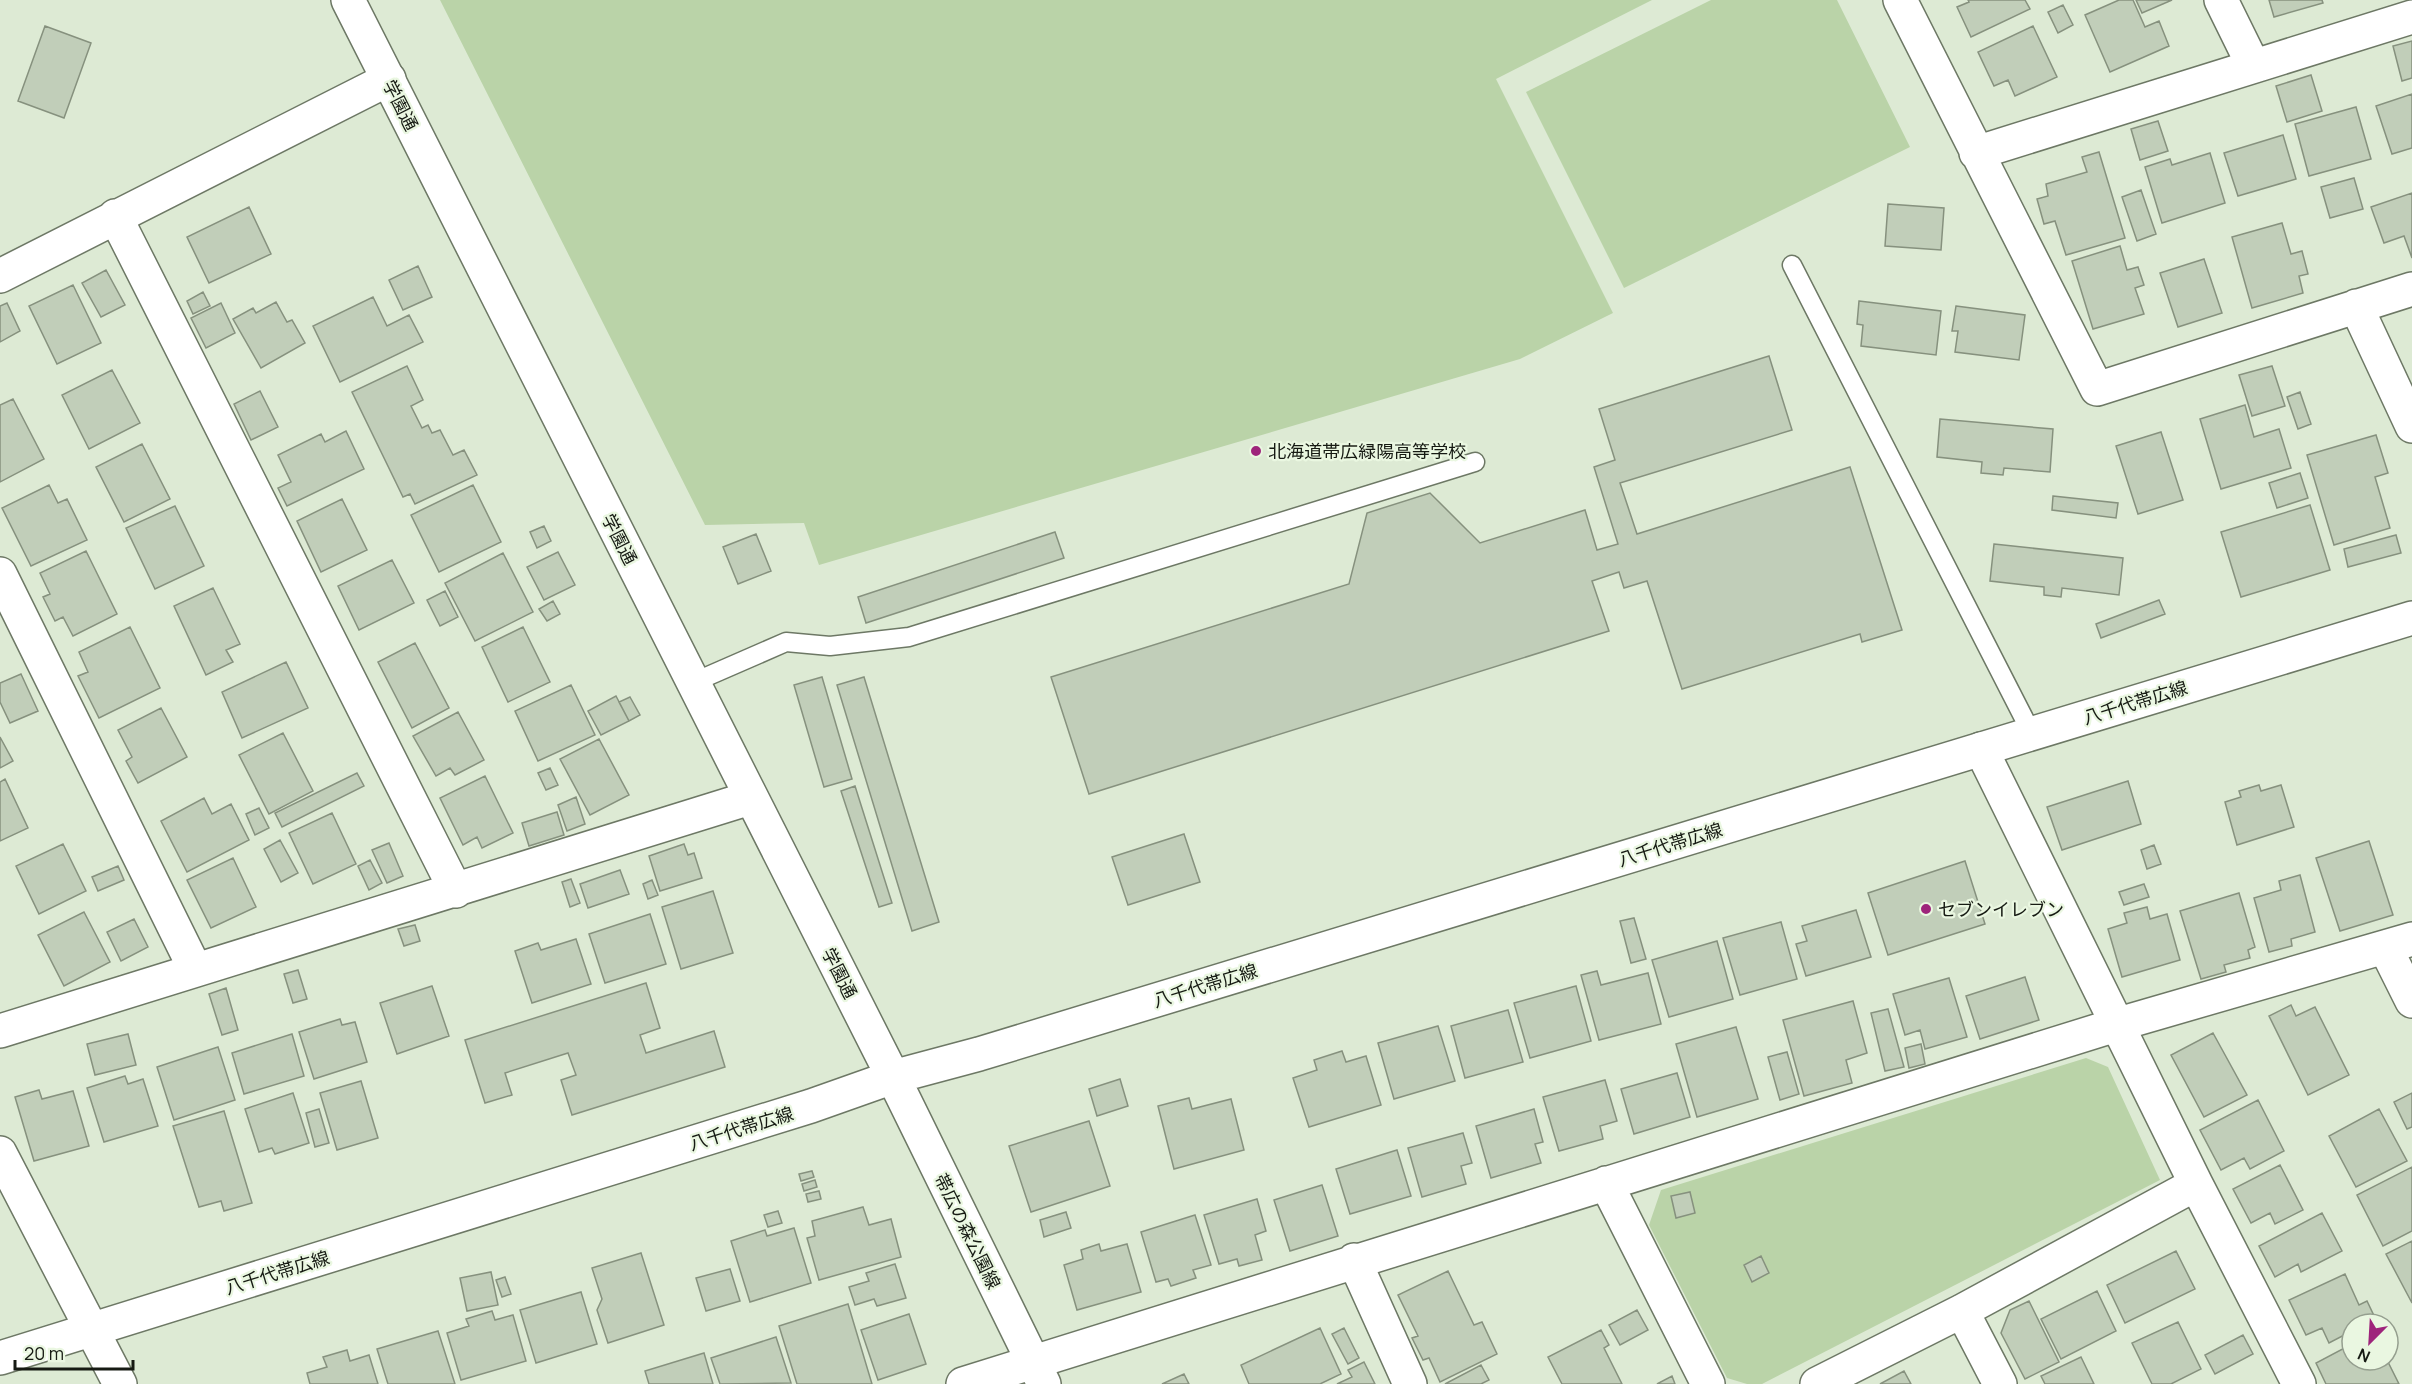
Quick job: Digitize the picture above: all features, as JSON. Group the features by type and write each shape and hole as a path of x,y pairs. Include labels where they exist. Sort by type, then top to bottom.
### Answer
{"street":[{"name":"学園通","path":"348,0 893,1077"},
{"path":"1900,0 2097,389 2412,289"},
{"path":"2221,0 2253,65"},
{"path":"1976,153 2412,17"},
{"path":"0,276 389,79"},
{"path":"115,216 456,891"},
{"path":"2356,306 2412,426"},
{"path":"0,574 195,969"},
{"name":"八千代帯広線","path":"0,1358 800,1110 893,1077 979,1054 2412,618"},
{"path":"1981,749 2119,1024 2196,1184 2299,1384"},
{"path":"0,1031 750,798"},
{"path":"963,1384 1039,1374 1354,1260 2119,1024 2398,943 2412,1001"},
{"name":"帯広の森公園線","path":"893,1077 1039,1374"},
{"path":"0,1153 120,1384"},
{"path":"1606,1183 1707,1384"},
{"path":"1817,1384 1962,1311 2196,1184"},
{"path":"1354,1260 1410,1384"},
{"path":"1962,1311 2000,1384"}],"lane":[{"path":"1792,265 2032,734"},
{"path":"692,683 786,642 830,645 909,637 1475,462"}],"green space":[{"path":"440,0 1652,0 1496,79 1613,313 1520,359 819,565 804,523 705,525"},
{"path":"1711,0 1837,0 1910,147 1624,288 1526,92"},
{"path":"2086,1058 2108,1067 2160,1180 1762,1384 1747,1384 1727,1378 1649,1225 1661,1190"}],"building":[{"path":"1968,0 2025,0 2030,9 1971,37 1957,7 1969,2"},
{"path":"2119,0 2133,0 2145,27 2159,21 2169,46 2110,72 2085,15"},
{"path":"2136,0 2172,0 2142,13"},
{"path":"2269,0 2322,0 2323,3 2274,17"},
{"path":"2063,5 2073,25 2058,33 2048,12"},
{"path":"45,26 91,43 64,118 18,101"},
{"path":"2033,26 2057,77 2015,96 2008,80 1994,86 1978,52"},
{"path":"2412,41 2412,78 2402,81 2393,46"},
{"path":"2311,75 2322,111 2287,122 2276,86"},
{"path":"2412,94 2412,148 2392,154 2376,106"},
{"path":"2356,107 2371,159 2309,176 2295,124"},
{"path":"2158,121 2168,151 2140,160 2131,129"},
{"path":"2283,135 2296,179 2238,196 2224,153"},
{"path":"2099,152 2125,238 2066,255 2055,221 2044,224 2037,199 2048,196 2046,184 2087,172 2082,157"},
{"path":"2210,153 2225,203 2162,223 2145,167 2170,159 2172,165"},
{"path":"2354,178 2363,209 2330,218 2321,187"},
{"path":"2141,190 2156,234 2137,241 2122,197"},
{"path":"2412,193 2412,258 2404,236 2384,243 2371,207"},
{"path":"1888,204 1944,208 1941,250 1885,246"},
{"path":"249,207 271,254 209,283 187,237"},
{"path":"2282,223 2291,254 2302,251 2308,274 2299,276 2303,293 2252,308 2232,237"},
{"path":"2120,246 2127,270 2138,267 2144,285 2135,288 2144,314 2093,329 2072,261"},
{"path":"2204,259 2222,313 2178,327 2160,273"},
{"path":"418,266 432,297 403,310 389,280"},
{"path":"106,270 125,305 101,317 82,283"},
{"path":"73,285 101,343 57,364 29,306"},
{"path":"203,292 210,306 193,314 187,301"},
{"path":"373,297 387,326 409,315 423,342 340,382 313,326"},
{"path":"1859,301 1941,311 1936,355 1861,346 1863,325 1857,324"},
{"path":"276,302 287,322 292,320 305,343 261,368 233,319 253,308 256,313"},
{"path":"7,303 20,331 0,342 0,306"},
{"path":"221,303 235,333 206,348 191,318"},
{"path":"1956,306 2025,315 2019,360 1955,352 1958,331 1952,331"},
{"path":"1769,356 1792,430 1620,483 1637,534 1850,467 1902,630 1862,642 1860,634 1682,689 1647,581 1624,588 1619,572 1592,581 1609,631 1089,794 1051,677 1349,584 1367,513 1430,493 1480,543 1585,510 1597,550 1618,544 1594,467 1615,460 1599,409"},
{"path":"407,366 423,400 411,406 422,428 428,425 432,433 440,430 453,455 464,450 477,475 415,504 410,494 403,497 352,392"},
{"path":"2272,366 2285,406 2252,416 2239,375"},
{"path":"112,370 140,423 89,449 62,395"},
{"path":"260,391 278,427 251,440 234,404"},
{"path":"2300,392 2311,424 2298,429 2287,397"},
{"path":"13,399 44,459 0,482 0,405"},
{"path":"2245,405 2254,437 2279,429 2291,468 2221,489 2200,419"},
{"path":"1940,419 2053,429 2050,472 2004,468 2003,475 1981,473 1982,462 1937,457"},
{"path":"346,431 364,469 287,506 278,488 291,482 278,455 321,434 325,442"},
{"path":"2161,432 2183,500 2138,514 2116,446"},
{"path":"2376,435 2388,473 2375,477 2390,528 2334,545 2307,455"},
{"path":"142,444 170,499 124,522 96,467"},
{"path":"2300,473 2308,498 2277,508 2269,483"},
{"path":"49,485 58,503 67,499 87,540 31,566 2,508"},
{"path":"473,485 501,542 439,572 411,515"},
{"path":"2053,496 2118,503 2116,518 2052,510"},
{"path":"342,499 367,550 321,572 297,521"},
{"path":"2310,505 2330,570 2241,597 2221,532"},
{"path":"175,506 204,566 155,589 126,528"},
{"path":"544,526 551,541 537,548 530,532"},
{"path":"1055,532 1064,558 866,623 858,597"},
{"path":"756,534 771,571 738,584 723,547"},
{"path":"2396,535 2401,553 2348,567 2344,549"},
{"path":"1994,544 2123,558 2119,595 2062,588 2061,597 2044,595 2044,587 1990,581"},
{"path":"86,551 117,614 73,636 63,617 55,621 43,597 50,594 40,573"},
{"path":"558,552 575,585 544,600 527,567"},
{"path":"503,553 533,612 475,641 445,583"},
{"path":"392,560 414,603 359,630 338,586"},
{"path":"213,588 240,644 226,650 233,662 206,675 174,606"},
{"path":"445,591 458,617 440,626 427,600"},
{"path":"2159,600 2165,614 2101,638 2096,624"},
{"path":"553,601 560,614 547,621 539,609"},
{"path":"130,627 160,688 99,718 78,676 88,672 79,652"},
{"path":"523,627 550,682 508,702 482,647"},
{"path":"415,643 449,708 412,728 378,662"},
{"path":"286,662 308,708 242,738 222,692"},
{"path":"21,674 38,711 10,723 0,702 0,683"},
{"path":"822,677 852,779 824,787 794,685"},
{"path":"864,677 939,922 912,931 837,685"},
{"path":"571,685 595,735 538,761 515,711"},
{"path":"616,696 629,721 601,735 588,711"},
{"path":"630,697 640,715 629,721 619,702"},
{"path":"161,708 187,757 138,783 126,761 132,757 118,730"},
{"path":"458,712 484,760 455,775 450,768 436,776 413,736"},
{"path":"283,733 313,791 269,814 239,755"},
{"path":"0,737 13,761 0,768"},
{"path":"599,739 629,795 590,815 560,759"},
{"path":"550,768 558,785 546,790 538,773"},
{"path":"357,773 364,786 282,827 275,813"},
{"path":"485,776 513,833 482,848 477,837 463,845 440,798"},
{"path":"5,779 28,828 0,841 0,782"},
{"path":"2128,781 2141,824 2062,850 2047,807"},
{"path":"2259,785 2261,791 2281,785 2294,827 2237,845 2225,802 2241,797 2239,791"},
{"path":"855,786 892,903 879,907 841,791"},
{"path":"576,797 585,824 567,831 558,805"},
{"path":"204,798 212,814 231,804 249,840 187,872 161,821"},
{"path":"259,808 269,828 255,835 246,814"},
{"path":"557,812 564,835 529,846 522,823"},
{"path":"332,813 356,864 313,884 289,833"},
{"path":"1184,834 1200,882 1128,905 1112,857"},
{"path":"280,840 298,873 281,882 264,849"},
{"path":"2369,841 2393,915 2340,931 2316,858"},
{"path":"389,843 403,876 387,883 372,850"},
{"path":"63,844 86,891 39,914 16,866"},
{"path":"684,844 688,855 694,853 702,878 660,891 649,856"},
{"path":"2154,845 2161,864 2147,869 2141,850"},
{"path":"233,858 256,907 211,928 187,880"},
{"path":"370,860 382,883 369,890 358,866"},
{"name":"セブンイレブン","path":"1965,861 1985,924 1888,955 1868,893"},
{"path":"118,866 124,880 98,891 92,877"},
{"path":"620,870 629,894 588,908 580,884"},
{"path":"2300,875 2315,932 2291,939 2292,946 2269,952 2254,898 2281,890 2279,881"},
{"path":"571,879 580,903 570,907 562,882"},
{"path":"652,880 658,895 648,899 643,884"},
{"path":"2144,884 2149,897 2124,905 2119,892"},
{"path":"713,891 733,953 681,969 662,907"},
{"path":"2239,893 2255,947 2248,950 2250,958 2224,965 2226,972 2201,979 2180,911"},
{"path":"2147,907 2150,919 2167,914 2180,960 2122,977 2108,929 2127,923 2124,913"},
{"path":"1856,910 1871,957 1806,976 1796,944 1807,941 1802,926"},
{"path":"84,912 110,962 64,986 38,935"},
{"path":"650,914 666,964 605,983 589,934"},
{"path":"1634,918 1646,959 1631,963 1620,921"},
{"path":"134,919 148,947 121,961 107,932"},
{"path":"1781,922 1797,979 1740,995 1723,938"},
{"path":"415,925 420,941 404,946 398,929"},
{"path":"576,939 591,984 532,1003 515,951 538,943 541,950"},
{"path":"1717,941 1733,999 1669,1017 1652,960"},
{"path":"298,970 307,999 293,1003 284,974"},
{"path":"1597,971 1601,985 1648,973 1661,1024 1599,1040 1581,975"},
{"path":"2025,977 2039,1020 1980,1039 1966,996"},
{"path":"1949,978 1967,1037 1925,1049 1920,1030 1905,1035 1893,994"},
{"path":"646,983 660,1028 640,1035 646,1053 714,1031 725,1067 572,1115 561,1080 576,1075 568,1053 505,1073 512,1095 485,1103 465,1040"},
{"path":"432,986 449,1036 397,1054 380,1003"},
{"path":"1576,986 1591,1041 1530,1058 1514,1003"},
{"path":"226,988 238,1030 222,1035 209,994"},
{"path":"1853,1001 1867,1053 1846,1060 1852,1083 1804,1096 1783,1020"},
{"path":"2291,1005 2296,1016 2315,1007 2349,1075 2308,1095 2269,1016"},
{"path":"1888,1009 1904,1067 1885,1071 1871,1013"},
{"path":"1508,1010 1523,1062 1465,1078 1451,1026"},
{"path":"340,1019 342,1025 355,1022 367,1062 314,1079 299,1032"},
{"path":"1438,1026 1455,1081 1394,1099 1378,1043"},
{"path":"1736,1027 1758,1099 1697,1117 1676,1044"},
{"path":"2213,1033 2247,1095 2204,1117 2171,1055"},
{"path":"128,1034 136,1065 95,1075 87,1044"},
{"path":"292,1034 304,1076 244,1094 232,1053"},
{"path":"1921,1044 1925,1064 1909,1068 1905,1048"},
{"path":"218,1047 235,1100 174,1120 157,1067"},
{"path":"1342,1051 1346,1062 1366,1056 1381,1105 1309,1127 1293,1078 1317,1070 1314,1060"},
{"path":"1787,1052 1799,1094 1780,1100 1768,1057"},
{"path":"1677,1073 1690,1117 1634,1134 1621,1089"},
{"path":"125,1076 128,1084 143,1079 158,1126 104,1142 87,1088"},
{"path":"1120,1079 1128,1106 1097,1116 1089,1089"},
{"path":"1605,1080 1617,1121 1600,1126 1603,1139 1559,1151 1543,1097"},
{"path":"361,1081 378,1138 337,1150 320,1093"},
{"path":"39,1090 42,1099 73,1091 89,1146 34,1161 15,1097"},
{"path":"293,1093 309,1143 275,1154 272,1148 259,1152 245,1109"},
{"path":"2412,1093 2412,1127 2407,1129 2394,1102"},
{"path":"1189,1098 1192,1109 1231,1099 1244,1150 1174,1169 1158,1106"},
{"path":"2258,1100 2284,1151 2250,1169 2244,1158 2221,1170 2200,1130"},
{"path":"319,1109 329,1143 315,1147 306,1113"},
{"path":"1534,1109 1543,1142 1535,1144 1541,1163 1491,1178 1476,1126"},
{"path":"2379,1109 2407,1161 2356,1187 2329,1136"},
{"path":"224,1111 252,1203 224,1211 221,1201 199,1207 173,1126"},
{"path":"1089,1121 1110,1186 1031,1212 1009,1146"},
{"path":"1463,1133 1472,1163 1461,1166 1466,1184 1422,1197 1408,1148"},
{"path":"1397,1150 1411,1196 1350,1214 1336,1169"},
{"path":"2280,1165 2303,1210 2275,1224 2270,1213 2251,1223 2233,1189"},
{"path":"2412,1167 2412,1231 2383,1246 2357,1195"},
{"path":"812,1171 814,1177 801,1181 799,1174"},
{"path":"815,1180 817,1187 804,1191 802,1184"},
{"path":"1322,1185 1338,1236 1290,1251 1274,1200"},
{"path":"819,1191 821,1199 808,1202 806,1194"},
{"path":"1690,1192 1695,1213 1676,1218 1671,1196"},
{"path":"1257,1199 1266,1231 1255,1235 1262,1260 1239,1266 1237,1259 1219,1264 1204,1215"},
{"path":"863,1207 869,1225 891,1219 901,1257 819,1280 807,1238 815,1236 812,1221"},
{"path":"778,1211 782,1223 768,1227 764,1215"},
{"path":"1066,1212 1071,1228 1044,1237 1040,1220"},
{"path":"2322,1213 2342,1251 2301,1272 2298,1264 2275,1277 2259,1246"},
{"path":"1195,1215 1211,1265 1193,1270 1196,1278 1171,1286 1168,1279 1156,1282 1141,1232"},
{"path":"794,1228 811,1283 750,1302 731,1241 765,1230 767,1236"},
{"path":"2412,1241 2412,1303 2386,1254"},
{"path":"1099,1244 1101,1251 1127,1244 1141,1292 1077,1310 1064,1265 1083,1259 1081,1250"},
{"path":"2176,1251 2195,1289 2125,1323 2107,1285"},
{"path":"641,1253 664,1325 608,1343 597,1310 602,1299 592,1268"},
{"path":"1761,1256 1769,1273 1752,1282 1744,1265"},
{"path":"895,1264 906,1298 877,1306 874,1299 855,1305 849,1287 869,1281 866,1273"},
{"path":"730,1269 740,1301 706,1311 696,1278"},
{"path":"1448,1271 1474,1325 1482,1322 1497,1354 1440,1382 1429,1358 1423,1360 1412,1338 1418,1336 1398,1295"},
{"path":"491,1272 498,1305 467,1311 460,1278"},
{"path":"2345,1274 2359,1305 2367,1301 2372,1312 2340,1312 2340,1337 2329,1343 2322,1328 2306,1335 2289,1300"},
{"path":"505,1277 511,1294 502,1297 496,1280"},
{"path":"2097,1291 2116,1331 2061,1359 2041,1319"},
{"path":"581,1292 597,1344 536,1363 520,1310"},
{"path":"2029,1301 2059,1362 2025,1379 2001,1333 2010,1310"},
{"path":"848,1304 872,1384 797,1384 779,1326"},
{"path":"1637,1310 1648,1330 1620,1345 1609,1325"},
{"path":"492,1311 495,1320 513,1315 526,1361 461,1380 447,1333 469,1326 466,1319"},
{"path":"909,1314 926,1364 878,1380 861,1330"},
{"path":"2178,1322 2201,1369 2171,1384 2152,1384 2132,1343"},
{"path":"1320,1328 1341,1374 1320,1384 1249,1384 1241,1365"},
{"path":"1344,1328 1359,1358 1348,1364 1332,1334"},
{"path":"1601,1330 1609,1345 1604,1348 1622,1384 1562,1384 1548,1357"},
{"path":"438,1331 455,1384 388,1384 377,1349"},
{"path":"2243,1335 2253,1354 2215,1374 2205,1355"},
{"path":"776,1337 791,1383 720,1384 711,1358"},
{"path":"347,1350 350,1361 369,1355 378,1384 310,1384 307,1373 327,1367 323,1357"},
{"path":"2340,1350 2340,1372 2393,1372 2399,1384 2326,1384 2316,1363"},
{"path":"704,1353 713,1384 649,1384 645,1371"},
{"path":"2081,1357 2094,1384 2045,1384 2041,1376"},
{"path":"1364,1362 1375,1384 1337,1384 1352,1377 1348,1370"},
{"path":"1481,1365 1489,1380 1481,1384 1445,1384"},
{"path":"1904,1371 1911,1384 1880,1384"},
{"path":"1184,1374 1189,1384 1162,1384"},
{"path":"1672,1376 1675,1384 1657,1384"}],"place":[{"name":"北海道帯広緑陽高等学校","path":"1256,451"},
{"name":"セブンイレブン","path":"1926,909"}]}
